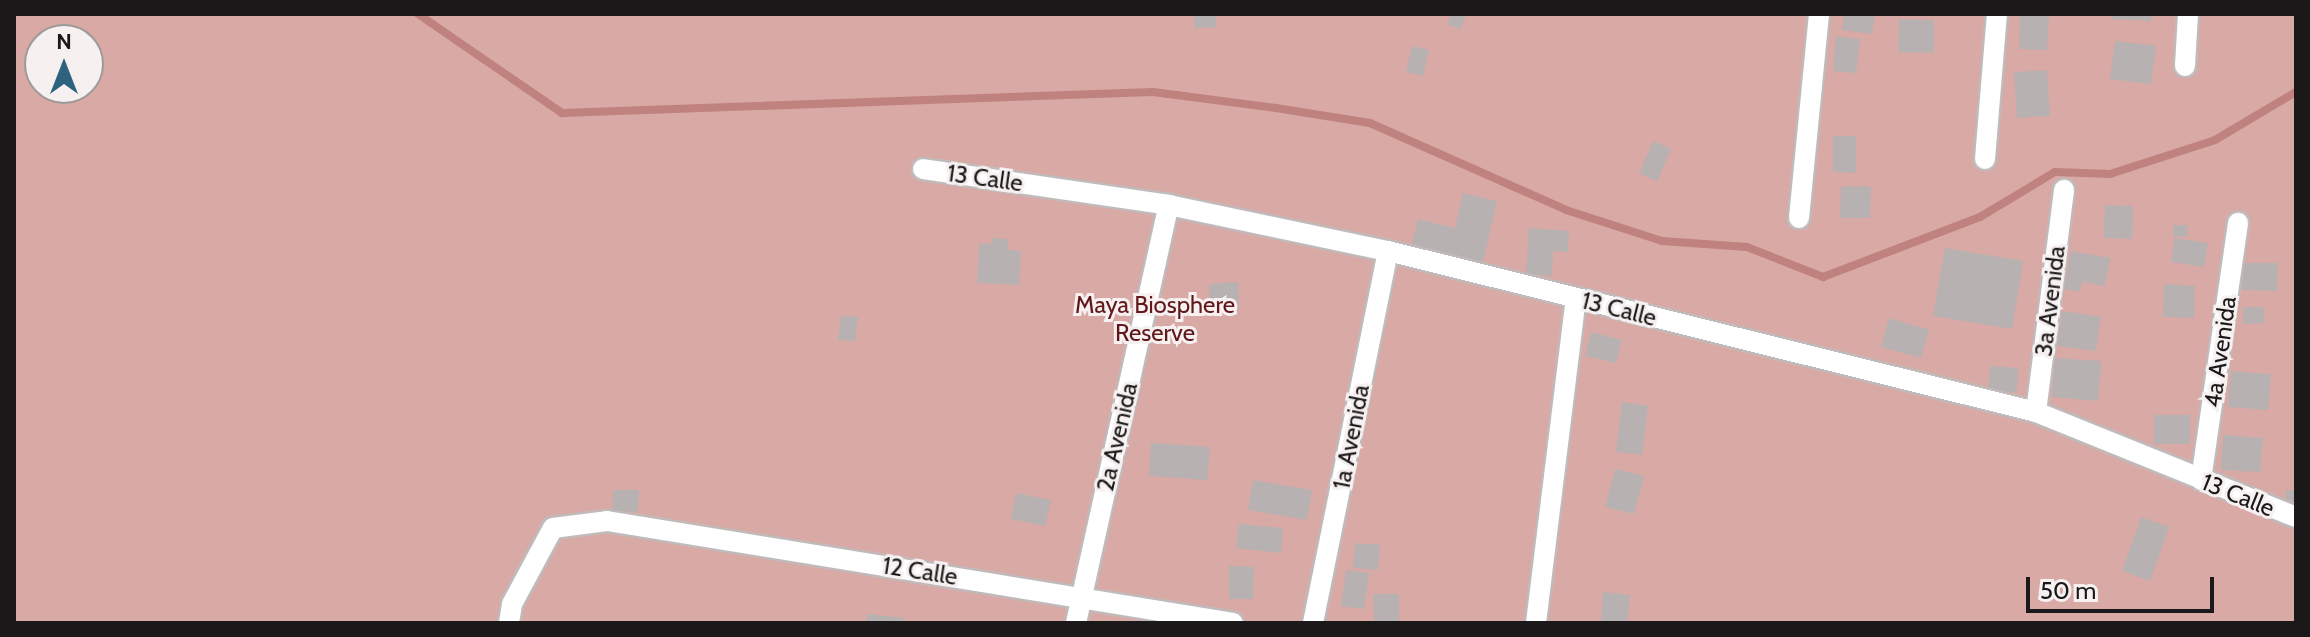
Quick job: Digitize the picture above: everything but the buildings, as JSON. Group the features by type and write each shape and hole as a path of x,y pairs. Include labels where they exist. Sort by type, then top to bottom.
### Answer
{"street":[{"path":"1799,218 1819,14"},
{"path":"1985,159 1997,14"},
{"path":"2185,66 2188,14"},
{"name":"13 Calle","path":"923,169 1169,205 1388,251 2036,412 2296,517"},
{"name":"3a Avenida","path":"2036,412 2064,190"},
{"name":"2a Avenida","path":"1076,623 1169,205"},
{"name":"4a Avenida","path":"2201,480 2238,223"},
{"name":"1a Avenida","path":"1313,623 1388,251"},
{"path":"1536,623 1576,298"},
{"name":"12 Calle","path":"509,623 512,604 553,528 607,521 1233,623"}],"green space":[{"name":"Maya Biosphere Reserve","path":"14,14 2296,14 2296,623 14,623"}],"waterway":[{"path":"418,14 562,113 1153,92 1370,123 1566,210 1662,241 1747,247 1823,277 1980,217 2055,172 2110,174 2215,140 2296,92"}]}
